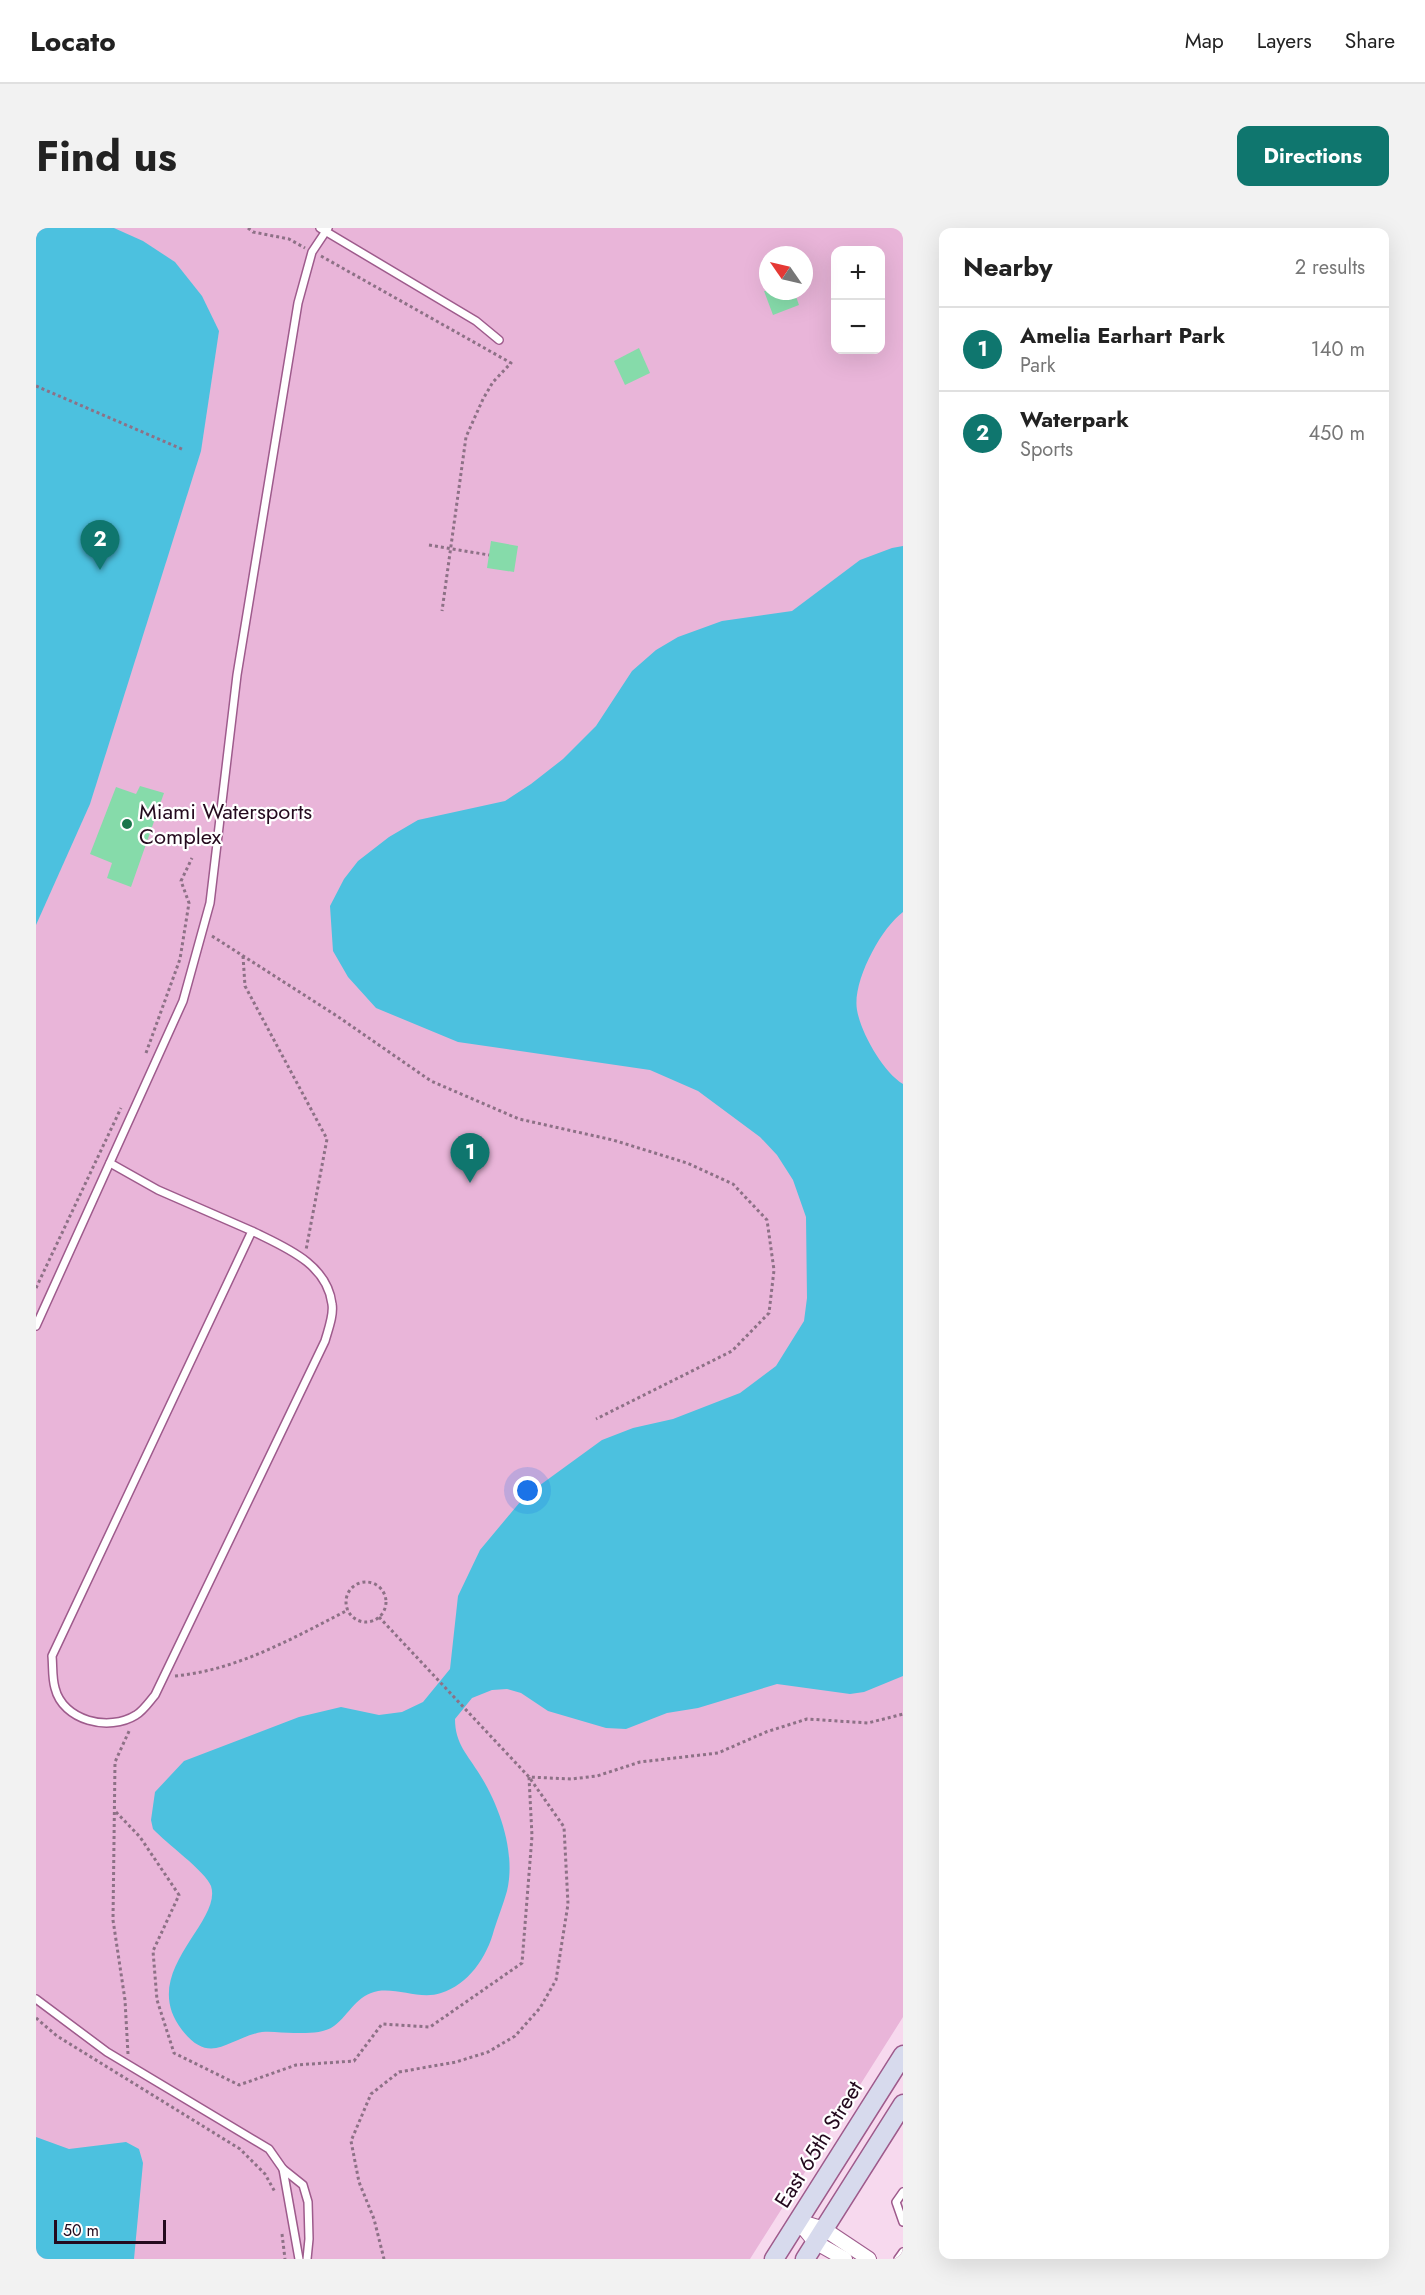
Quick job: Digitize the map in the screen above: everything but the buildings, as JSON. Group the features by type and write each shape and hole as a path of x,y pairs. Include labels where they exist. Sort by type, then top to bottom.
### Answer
{"main road":[{"name":"East 65th Street","path":"774,2259 903,2055"},
{"path":"805,2259 903,2104"}],"street":[{"path":"798,2221 820,2235 869,2259"},
{"path":"820,2235 844,2259"}],"lane":[{"path":"36,1326 183,1001 203,930 210,903 237,675 298,303 312,252 324,229 476,321 500,340"},
{"path":"110,1163 158,1190 252,1231 305,1258 328,1288 333,1306 325,1341 155,1695 136,1715 111,1724 88,1722 65,1707 55,1690 52,1656 252,1231"},
{"path":"36,1999 97,2045 269,2149 283,2169 303,2185 308,2202 307,2259"},
{"path":"283,2169 299,2259"},
{"path":"903,2192 896,2202 903,2222"},
{"path":"898,2259 903,2252"}],"path":[{"path":"248,228 254,232 289,239 349,269 511,363 493,382 478,408 466,438 442,610"},
{"path":"36,386 184,450"},
{"path":"429,545 489,555"},
{"path":"145,1054 180,959 189,903 182,881 192,858"},
{"path":"203,930 338,1016 431,1081 519,1119 613,1140 687,1162 733,1184 767,1220 774,1270 769,1313 732,1351 596,1419"},
{"path":"243,956 244,986 327,1138 305,1258"},
{"path":"36,1288 121,1107"},
{"path":"371,1582 378,1585 386,1597 384,1612 373,1621 358,1620 348,1610 347,1596 357,1584 371,1582"},
{"path":"165,1677 204,1673 269,1650 348,1610"},
{"path":"379,1617 529,1777 564,1827 568,1904 556,1980 540,2008 515,2036 488,2052 456,2062 399,2072 371,2094 351,2141 359,2182 374,2219 384,2259"},
{"path":"529,1777 571,1779 597,1776 640,1762 718,1753 766,1732 807,1719 868,1723 903,1714"},
{"path":"129,2065 125,2000 113,1920 115,1762 136,1715"},
{"path":"116,1812 140,1837 179,1895 153,1951 157,2000 174,2053 239,2085 296,2065 354,2061 382,2024 430,2027 522,1963 532,1836 529,1777"},
{"path":"36,2018 57,2036 240,2149 265,2174 276,2195"},
{"path":"281,2225 285,2259"}],"shaded area":[{"path":"36,228 903,228 903,2017 750,2259 36,2259"}],"water":[{"path":"36,228 114,228 143,241 175,262 202,296 219,331 201,451 90,804 36,925"},
{"path":"903,546 903,912 886,930 870,956 859,985 857,1010 863,1030 874,1051 888,1071 903,1084 903,1676 864,1692 850,1694 777,1684 698,1708 667,1713 626,1729 606,1728 548,1711 521,1693 507,1689 492,1690 472,1698 455,1719 457,1735 494,1801 508,1846 509,1861 507,1891 487,1950 475,1969 460,1984 433,1995 394,1991 370,1993 364,1996 334,2026 325,2030 314,2033 262,2032 220,2047 202,2047 192,2041 182,2030 171,2009 169,1988 184,1950 205,1916 211,1900 211,1886 193,1865 153,1829 151,1820 155,1792 184,1761 299,1717 341,1707 379,1715 402,1712 423,1702 450,1669 458,1596 480,1550 525,1496 602,1440 633,1428 673,1419 740,1393 776,1366 804,1321 807,1298 806,1217 793,1180 777,1155 760,1137 698,1091 650,1070 458,1042 376,1008 348,977 333,951 330,906 344,879 358,861 389,837 418,820 505,801 563,759 596,726 632,671 656,650 678,637 722,621 792,611 860,560"},
{"path":"36,2137 69,2149 126,2142 139,2149 143,2163 134,2259 36,2259"}],"place":[{"name":"Waterpark","path":"100,570"},
{"name":"Miami Watersports Complex","path":"127,824"},
{"name":"Amelia Earhart Park","path":"470,1183"}]}
